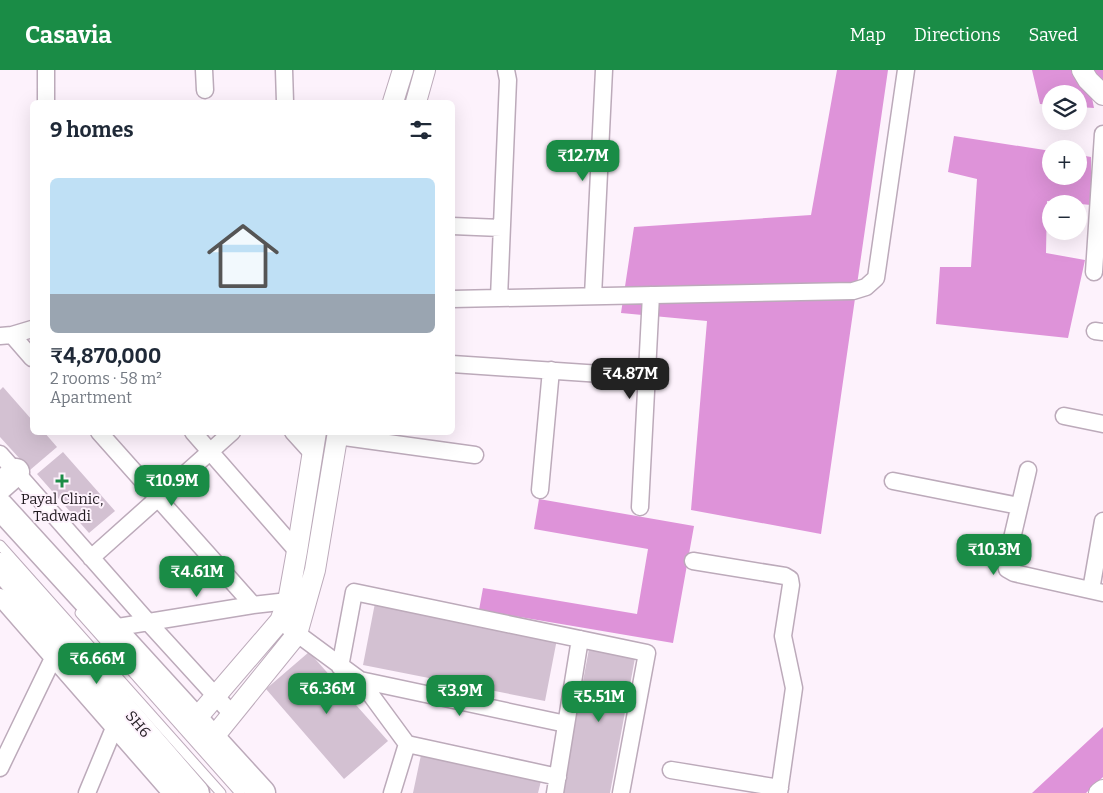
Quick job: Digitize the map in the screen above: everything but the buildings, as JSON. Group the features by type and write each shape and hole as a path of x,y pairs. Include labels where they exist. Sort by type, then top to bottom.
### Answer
{"main road":[{"path":"0,506 262,793"},
{"name":"SH6","path":"0,566 58,648 187,792"}],"street":[{"path":"46,70 46,100"},
{"path":"204,70 205,90"},
{"path":"284,70 285,100"},
{"path":"394,100 403,70"},
{"path":"417,100 425,70"},
{"path":"498,298 508,80 506,70"},
{"path":"593,296 604,70"},
{"path":"455,299 853,291 866,287 876,278 906,70"},
{"path":"1082,70 1088,80 1103,95"},
{"path":"1094,272 1103,134"},
{"path":"455,226 502,228"},
{"path":"640,507 650,295"},
{"path":"6,336 30,330"},
{"path":"6,336 30,356"},
{"path":"455,364 646,377"},
{"path":"540,490 551,370"},
{"path":"1064,416 1103,424"},
{"path":"102,435 253,605"},
{"path":"196,435 298,551"},
{"path":"92,558 229,435"},
{"path":"296,435 312,452"},
{"path":"195,720 280,621 288,601 298,551 315,435"},
{"path":"212,739 297,634 315,570 338,435"},
{"path":"345,435 476,455"},
{"path":"1028,470 1006,564 1007,569 1014,573 1097,591 1103,521"},
{"path":"5,471 92,558 232,714"},
{"path":"894,481 1020,506"},
{"path":"671,770 779,791 794,688 783,636 791,585 790,579 785,576 693,561"},
{"path":"340,667 354,592 647,653 621,793"},
{"path":"0,597 58,648 114,728 187,792"},
{"path":"112,628 288,601"},
{"path":"280,621 360,680 407,744 556,785 580,639"},
{"path":"0,768 58,648"},
{"path":"360,680 566,724"},
{"path":"86,793 114,728"},
{"path":"392,793 407,744"},
{"path":"1099,793 1103,790"}],"lane":[{"path":"0,545 221,793"},
{"path":"72,604 240,793"}],"shaded area":[{"path":"837,70 888,70 821,534 691,510 707,321 621,313 634,227 811,215"},
{"path":"1032,70 1103,70 1103,95 1092,98 1094,108 1087,108 1087,85 1042,85 1042,104 1040,104"},
{"path":"954,136 1042,150 1042,185 1087,185 1087,156 1091,157 1091,205 1087,205 1087,195 1042,195 1042,240 1046,240 1046,253 1085,260 1068,338 936,324 940,267 971,267 977,179 948,172"},
{"path":"539,499 694,526 673,643 479,610 483,588 637,614 648,549 534,529"},
{"path":"1103,727 1103,777 1086,793 1032,793"}],"place":[{"name":"Payal Clinic, Tadwadi","path":"62,481"}]}
